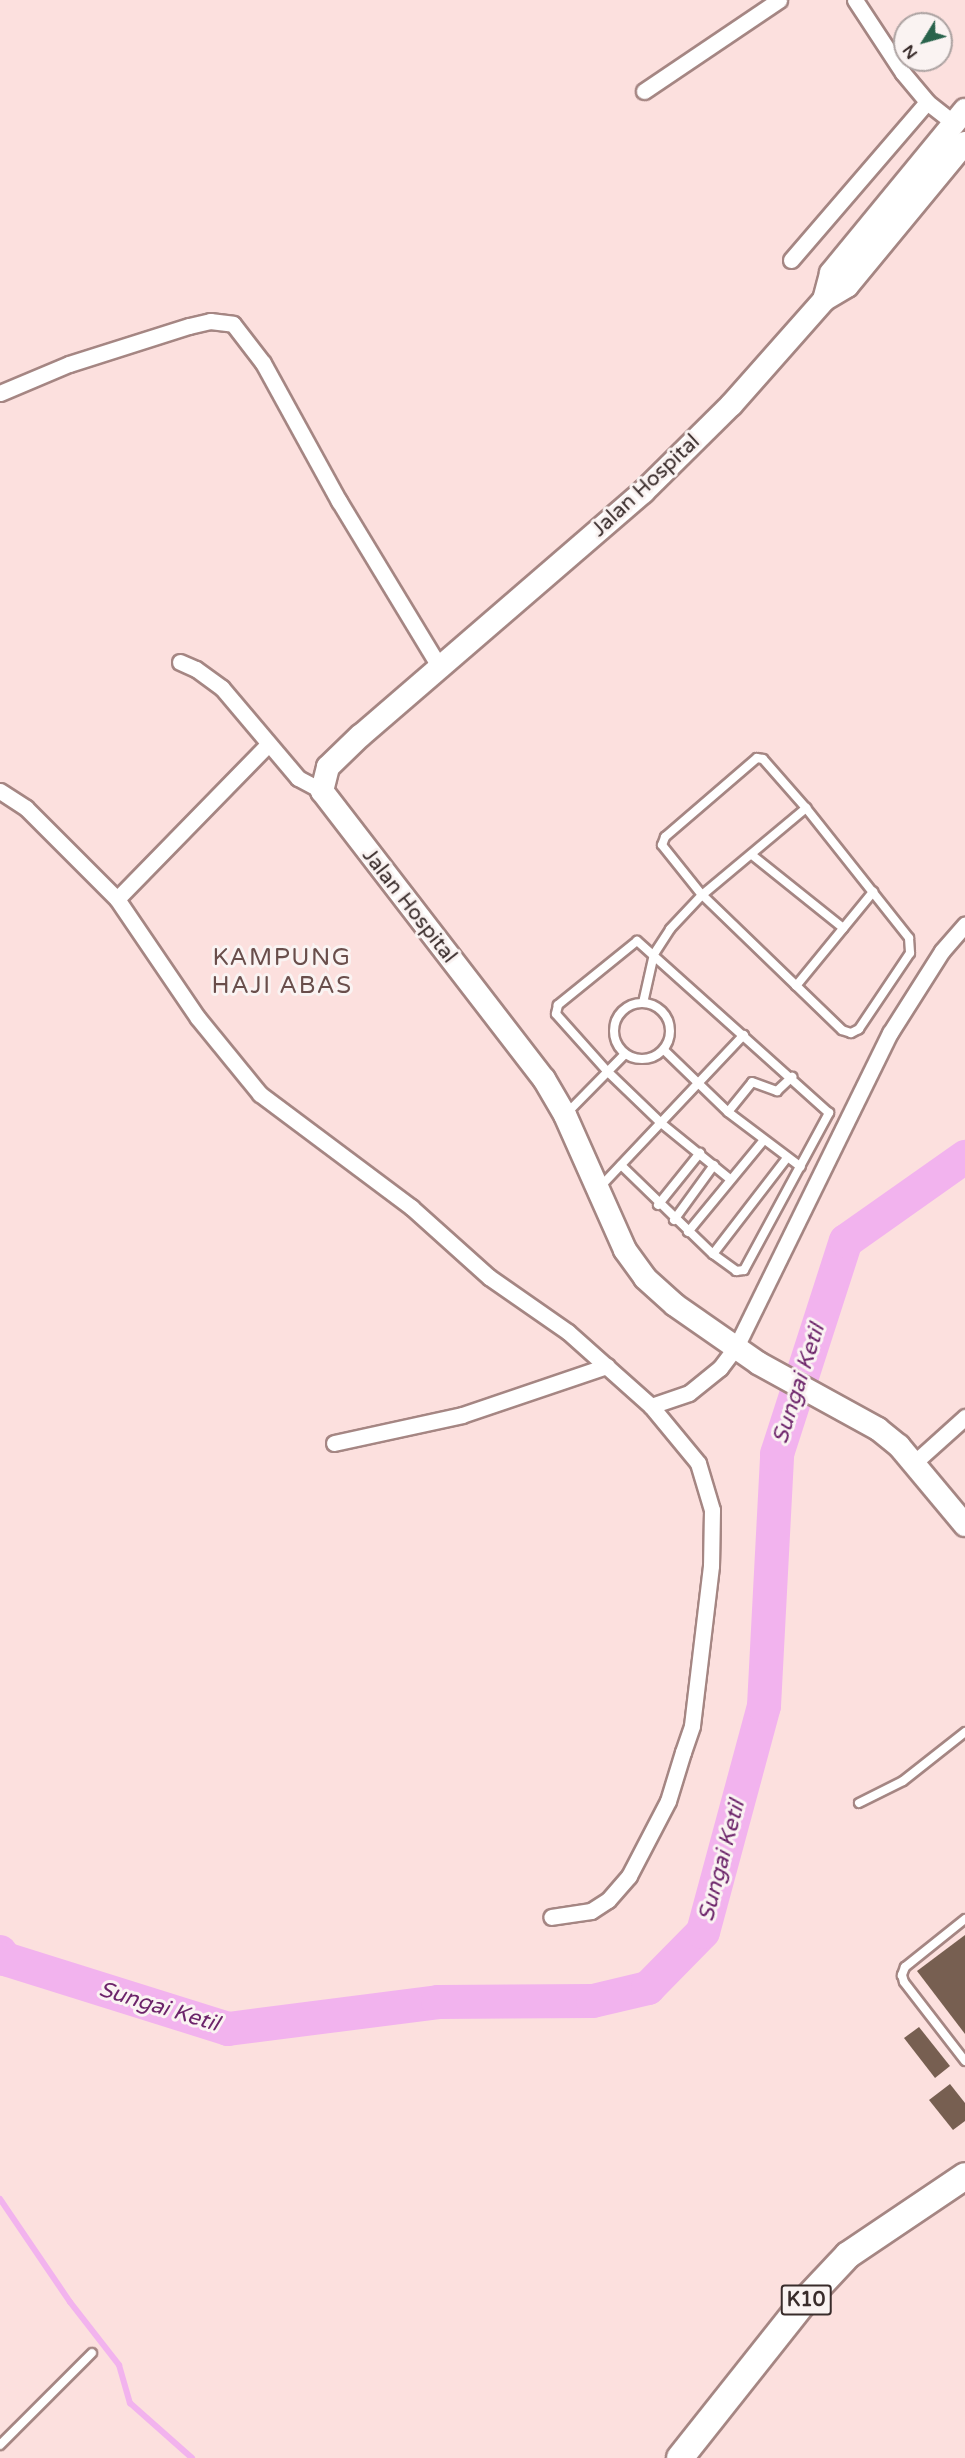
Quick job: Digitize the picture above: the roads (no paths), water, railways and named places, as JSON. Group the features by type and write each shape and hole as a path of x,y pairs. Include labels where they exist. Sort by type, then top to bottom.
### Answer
{"main road":[{"path":"946,165 961,118"},
{"name":"Jalan Hospital","path":"824,300 831,273 961,118"},
{"name":"Jalan Hospital","path":"965,143 847,286 824,300 771,364 643,492 439,666 336,759 323,778 322,791 523,1051 565,1115 625,1250 645,1278 675,1305 758,1363 847,1409 899,1446 965,1525"},
{"name":"K10","path":"680,2458 802,2304 848,2255 965,2176"}],"street":[{"path":"644,91 779,0"},
{"path":"855,0 927,102 961,118"},
{"path":"791,260 927,102"},
{"path":"0,393 69,364 189,326 210,321 232,324 257,353 339,501 439,666"},
{"path":"180,662 196,669 222,688 298,778 322,791"},
{"path":"117,899 268,744"},
{"path":"0,791 26,808 117,899 198,1018 260,1094 411,1207 489,1276 568,1332 651,1406 698,1463 712,1510 711,1566 692,1726 668,1800 629,1876 608,1900 591,1911 551,1917"},
{"path":"651,1406 689,1393 715,1374 736,1347 890,1034 942,951 965,926"},
{"path":"334,1443 462,1415 608,1366"},
{"path":"914,1463 965,1418"}],"lane":[{"path":"763,759 806,808 873,892 911,946 859,1029 851,1033 842,1030 702,894 662,842 749,763 763,759"},
{"path":"643,1003 654,954 670,929 702,894 752,855 806,808"},
{"path":"752,855 843,928"},
{"path":"796,986 873,892"},
{"path":"621,1165 658,1205 713,1254 736,1271 744,1270 829,1113 654,954 642,944 630,943 558,1005 561,1023 661,1123 730,1179"},
{"path":"643,1003 665,1014 670,1026 664,1050 646,1060 625,1054 616,1040 615,1022 631,1005 643,1003"},
{"path":"597,1189 744,1035"},
{"path":"664,1050 728,1112 763,1141 801,1167"},
{"path":"565,1115 625,1054"},
{"path":"728,1112 752,1082 777,1091 792,1077"},
{"path":"688,1232 763,1141"},
{"path":"658,1205 700,1154"},
{"path":"713,1254 787,1158"},
{"path":"674,1220 714,1165"},
{"path":"859,1803 903,1781 965,1732"},
{"path":"965,1919 905,1967 902,1974 904,1982 965,2061"},
{"path":"0,2445 92,2353"}],"waterway":[{"name":"Sungai Ketil","path":"0,1952 5,1959 228,2029 438,2002 593,2001 648,1988 703,1932 764,1706 777,1454 846,1241 965,1157"},
{"path":"0,2199 70,2302 119,2365 130,2403 192,2458"}],"district":[{"name":"KAMPUNG HAJI ABAS","path":"282,972"}]}
